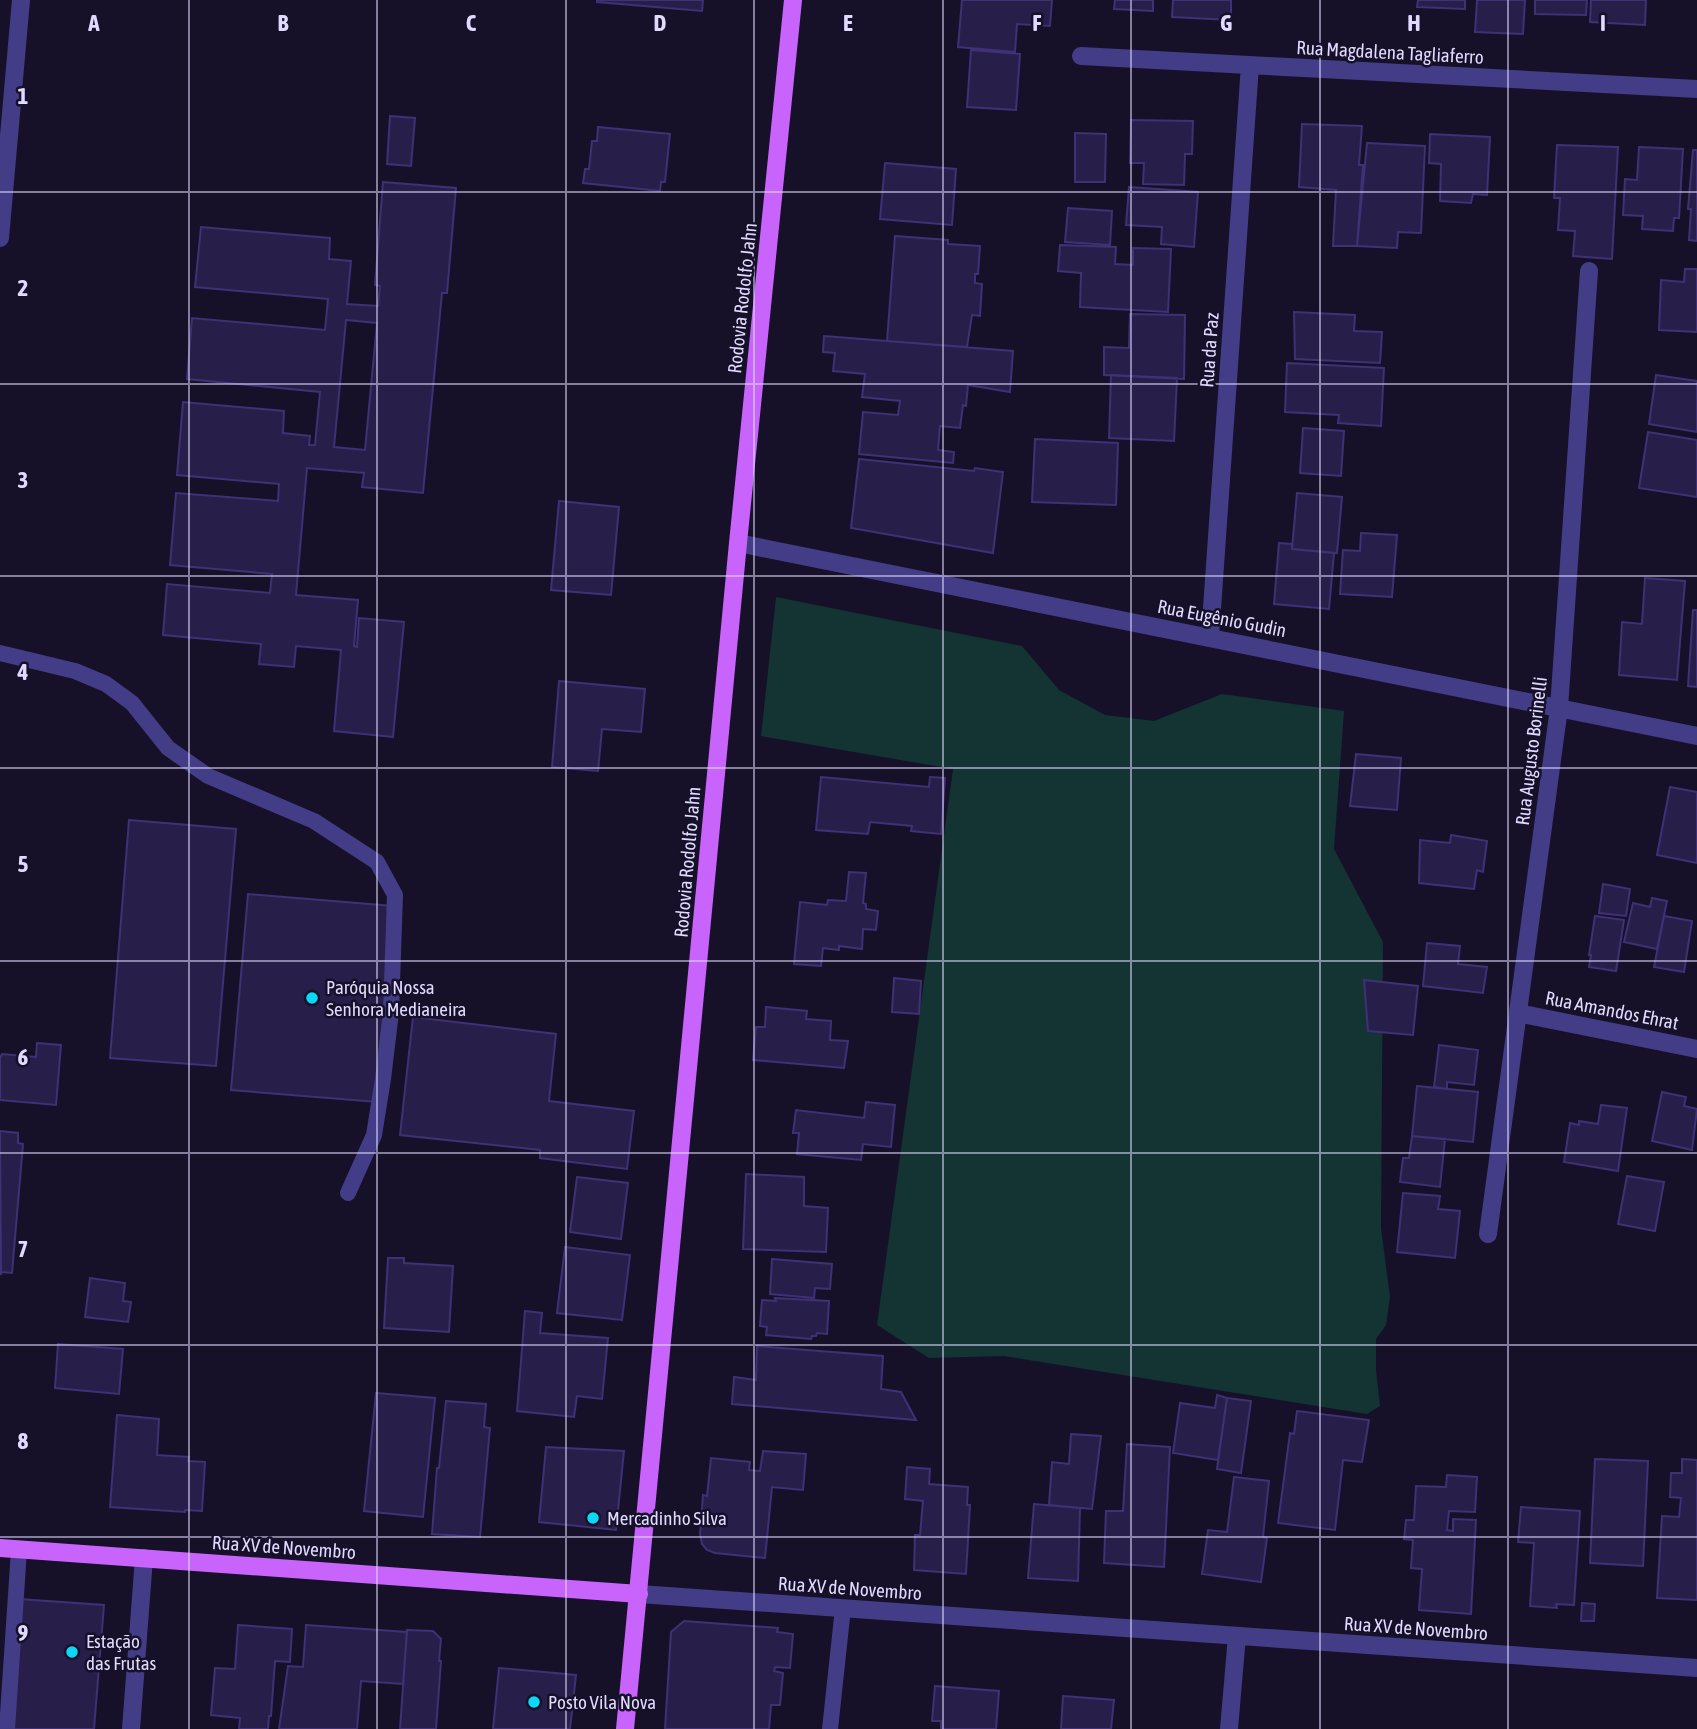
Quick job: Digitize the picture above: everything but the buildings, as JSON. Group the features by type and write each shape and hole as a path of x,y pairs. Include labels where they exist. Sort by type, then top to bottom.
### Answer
{"main road":[{"name":"Rodovia Rodolfo Jahn","path":"625,1729 738,543 793,0"},
{"name":"Rua XV de Novembro","path":"0,1548 639,1594"}],"street":[{"path":"0,238 21,0"},
{"name":"Rua Magdalena Tagliaferro","path":"1081,56 1697,89"},
{"name":"Rua da Paz","path":"1210,638 1251,65"},
{"name":"Rua Augusto Borinelli","path":"1488,1234 1559,708 1589,271"},
{"name":"Rua Eugênio Gudin","path":"738,543 1697,736"},
{"name":"Rua Amandos Ehrat","path":"1518,1013 1697,1049"},
{"path":"131,1729 144,1558"},
{"name":"Rua XV de Novembro","path":"639,1594 1697,1668"},
{"path":"1229,1729 1237,1636"}],"lane":[{"path":"0,653 75,671 106,684 132,703 168,748 208,776 314,821 377,862 395,895 391,1012 373,1135 348,1194"},
{"path":"7,1729 19,1549"},
{"path":"830,1729 843,1608"}],"green space":[{"path":"776,597 1022,646 1059,690 1105,715 1154,721 1222,694 1344,711 1334,849 1383,942 1381,1228 1390,1297 1386,1325 1376,1339 1380,1406 1367,1414 1004,1356 929,1358 877,1325 953,769 761,736"}],"place":[{"name":"Paróquia Nossa Senhora Medianeira","path":"312,998"},
{"name":"Mercadinho Silva","path":"593,1518"},
{"name":"Estação das Frutas","path":"72,1652"},
{"name":"Posto Vila Nova","path":"534,1702"}]}
